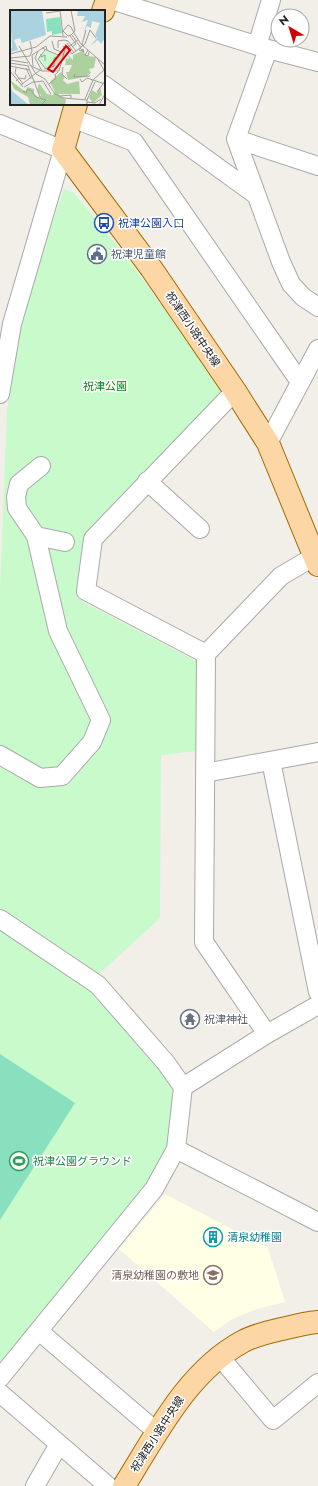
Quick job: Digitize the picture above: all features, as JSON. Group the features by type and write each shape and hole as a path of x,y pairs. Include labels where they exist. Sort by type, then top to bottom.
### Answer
{"main road":[{"path":"103,10 106,0"},
{"path":"62,150 74,111"},
{"name":"祝津西小路中央線","path":"62,150 151,268 235,391 268,443 316,561"},
{"name":"祝津西小路中央線","path":"124,1486 178,1401 202,1373 220,1357 242,1341 263,1333 318,1322"}],"street":[{"path":"111,0 263,47 318,62"},
{"path":"271,0 263,47 236,138 281,262 291,284 303,297 318,307"},
{"path":"105,85 256,194"},
{"path":"74,111 134,142 300,382"},
{"path":"0,124 62,150 12,324 0,394"},
{"path":"236,138 318,166"},
{"path":"268,443 318,349"},
{"path":"206,654 86,591 94,539 147,481 235,391"},
{"path":"0,755 40,778 62,776 92,742 101,720 58,631 36,536 17,508 16,497 19,484 41,466"},
{"path":"147,481 200,529"},
{"path":"36,536 65,542"},
{"path":"267,1034 204,942 206,654 281,576 316,561"},
{"path":"205,773 318,752"},
{"path":"271,761 318,992"},
{"path":"0,919 98,985 166,1063 183,1087 176,1149 154,1189 40,1332 0,1378"},
{"path":"183,1087 267,1034 318,1005"},
{"path":"176,1149 318,1222"},
{"path":"40,1332 157,1432"},
{"path":"220,1357 273,1420 318,1384"},
{"path":"0,1392 108,1486"},
{"path":"35,1486 59,1444"}],"shaded area":[{"name":"清泉幼稚園の敷地","path":"165,1194 268,1248 285,1302 257,1309 232,1319 214,1332 119,1249"}],"green space":[{"name":"祝津公園","path":"64,189 74,193 126,256 225,395 93,533 77,595 83,602 198,662 196,751 161,755 160,918 86,986 116,1014 142,1043 173,1087 174,1119 169,1147 144,1190 0,1367 0,592 7,409 28,291"},
{"name":"祝津公園グラウンド","path":"0,1054 75,1103 0,1220"}],"place":[{"name":"祝津公園入口","path":"104,223"},
{"name":"祝津児童館","path":"97,254"},
{"name":"祝津神社","path":"190,1019"},
{"name":"祝津公園グラウンド","path":"19,1161"},
{"name":"清泉幼稚園","path":"213,1237"},
{"name":"清泉幼稚園の敷地","path":"213,1275"}]}
